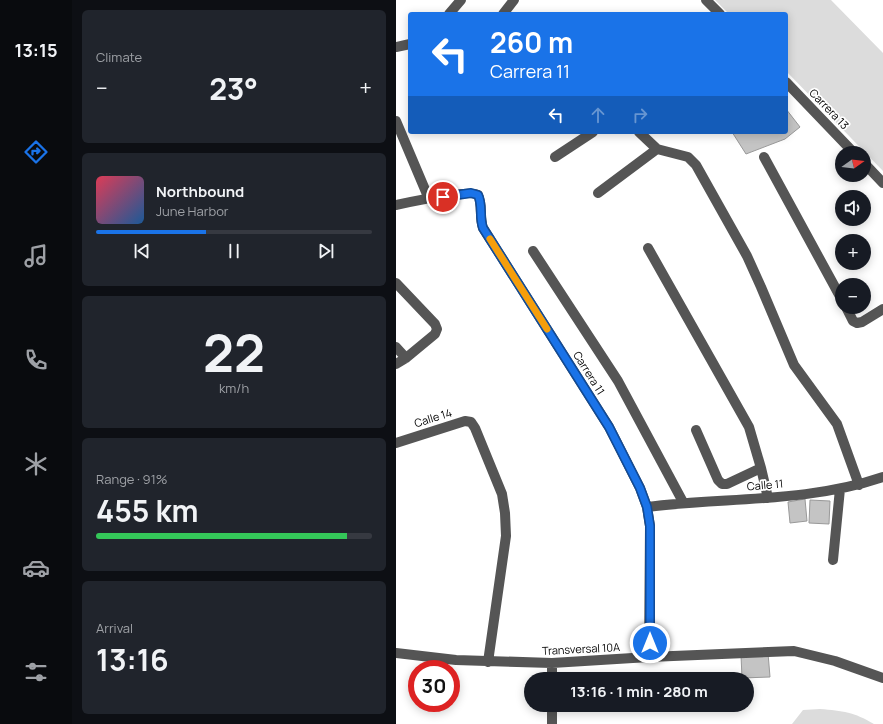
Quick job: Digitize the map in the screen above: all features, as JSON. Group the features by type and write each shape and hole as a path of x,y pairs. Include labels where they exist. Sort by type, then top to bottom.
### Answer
{"street":[{"path":"451,12 461,0"},
{"path":"505,12 514,0"},
{"path":"706,0 718,12"},
{"path":"396,47 408,44"},
{"name":"Carrera 13","path":"788,84 847,146"},
{"path":"396,121 429,198"},
{"path":"555,157 590,134"},
{"path":"641,134 657,149 688,157 696,165 747,256 762,287 794,365 837,424 859,485"},
{"path":"598,193 657,149"},
{"path":"764,157 835,287"},
{"path":"871,170 883,183"},
{"name":"Carrera 11","path":"396,205 429,198 471,193 478,195 480,199 481,222 483,228 609,427 640,488 647,507 650,526 649,657"},
{"path":"648,248 749,427 768,498"},
{"path":"533,251 618,380 683,502"},
{"path":"396,283 435,324 437,329 435,334 406,358 396,364"},
{"path":"850,314 853,320 857,323 862,322 883,309"},
{"path":"396,348 406,358"},
{"name":"Calle 14","path":"396,443 465,421 471,422 475,428 502,494 505,513 506,536 488,662"},
{"path":"696,430 718,480 722,484 727,484 761,468"},
{"name":"Calle 11","path":"647,507 683,502 768,498 840,489 859,485 883,477"},
{"path":"833,560 840,489"},
{"name":"Transversal 10A","path":"396,653 488,662 552,663 794,651 835,661 883,678"},
{"path":"552,663 552,672"},
{"path":"552,712 552,724"}],"shaded area":[{"path":"715,0 831,0 883,53 883,171 871,159 871,146 859,146 788,73 788,12 727,12"},
{"path":"820,709 848,713 874,724 792,724 803,710"}],"building":[{"path":"788,112 800,127 785,139 746,154 733,134 788,134"},
{"path":"805,499 807,521 790,523 788,502"},
{"path":"810,500 830,501 829,524 809,523"},
{"path":"768,653 770,677 754,678 754,672 742,672 741,655"}],"slow traffic":[{"path":"490,239 547,329"}],"route":[{"path":"443,197 471,193 478,195 480,199 481,222 483,228 609,427 640,488 647,507 650,526 650,643"}]}
